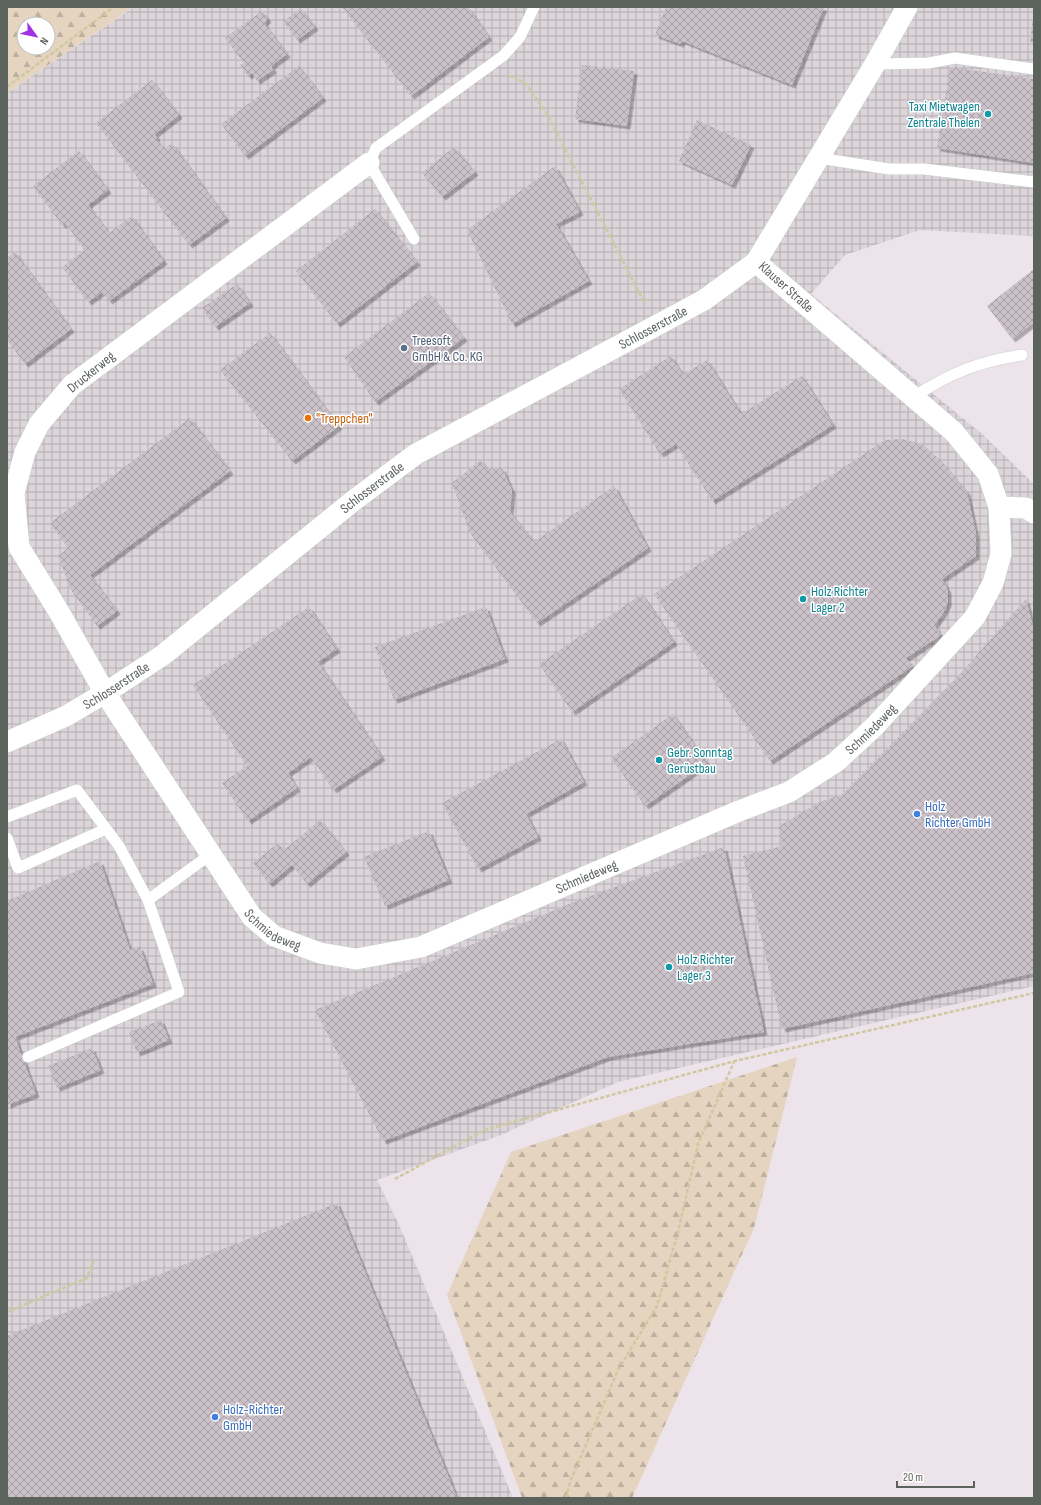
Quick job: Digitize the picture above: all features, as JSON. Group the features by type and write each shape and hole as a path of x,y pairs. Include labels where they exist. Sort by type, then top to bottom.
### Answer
{"street":[{"name":"Klauser Straße","path":"907,7 875,64 756,262 954,432 988,474 999,507"},
{"name":"Druckerweg","path":"105,693 19,547 11,492 25,452 39,424 72,385 368,163"},
{"name":"Schlosserstraße","path":"7,742 66,716 105,693 163,655 353,501 416,454 704,300 756,262"},
{"name":"Schmiedeweg","path":"105,693 252,917 274,936 320,954 356,959 421,947 738,811 789,792 836,762 874,727 975,617 993,583 1001,554 999,507"},
{"path":"999,507 1026,508 1034,513"}],"lane":[{"path":"414,239 368,163 376,148 503,56 520,37 534,7"},
{"path":"875,64 929,63 954,58 1034,69"},
{"path":"819,158 889,169 924,169 1034,182"},
{"path":"913,397 962,370 990,360 1022,355"},
{"path":"7,817 77,790 119,846 148,900 179,992 28,1057"},
{"path":"7,838 18,868 106,829"},
{"path":"148,900 210,854"}],"path":[{"path":"7,87 114,7"},
{"path":"507,77 513,76 526,84 547,114 656,326"},
{"path":"396,1179 484,1130 735,1061 1034,993"},
{"path":"566,1498 570,1482 618,1370 658,1306 678,1232 698,1144 735,1061"},
{"path":"7,1312 87,1278 94,1259"}],"shaded area":[{"path":"134,7 1034,7 1034,236 920,230 845,255 811,294 981,433 1034,484 1034,986 618,1082 501,1135 377,1180 400,1227 513,1498 7,1498 7,93"}],"green space":[{"path":"7,7 133,7 7,93"},
{"path":"797,1057 754,1228 632,1498 522,1498 447,1295 511,1152"}],"building":[{"path":"342,7 468,7 489,37 411,96"},
{"path":"666,7 824,7 792,85 682,41 680,44 655,35"},
{"path":"301,9 315,27 297,40 283,21"},
{"path":"262,11 268,19 264,23 287,54 271,66 273,70 257,81 252,73 248,76 240,65 244,63 225,38"},
{"path":"1034,17 1034,43 1030,42"},
{"path":"582,65 634,71 627,126 575,119"},
{"path":"299,66 323,98 245,156 221,124"},
{"name":"Taxi Mietwagen Zentrale Thelen","path":"950,67 1034,79 1034,163 937,148"},
{"path":"152,80 179,115 155,134 156,139 164,149 172,143 226,218 189,245 96,123"},
{"path":"697,120 751,145 732,185 679,161"},
{"path":"454,147 475,172 442,197 422,173"},
{"path":"79,151 108,190 88,205 109,233 132,216 164,261 109,301 102,292 88,302 62,267 85,250 65,223 62,225 33,186"},
{"path":"555,166 580,212 556,224 589,281 512,324 467,230"},
{"path":"375,209 417,262 337,324 296,271"},
{"path":"15,252 71,329 25,364 7,340 7,258"},
{"path":"1034,269 1034,322 1012,339 987,306"},
{"path":"237,284 250,303 215,327 202,308"},
{"name":"Treesoft GmbH & Co. KG","path":"429,293 464,338 375,402 344,357"},
{"path":"270,333 339,426 292,461 220,370"},
{"path":"671,356 683,375 707,360 741,414 802,376 833,425 712,501 676,444 660,454 619,389"},
{"path":"190,418 230,471 90,575 117,611 97,626 71,590 58,556 68,548 50,523"},
{"name":"Holz Richter Lager 2","path":"902,439 922,444 941,461 967,492 976,534 976,556 942,579 948,590 948,603 942,615 934,625 941,635 906,658 913,666 770,761 654,594 885,440"},
{"path":"481,460 487,469 502,468 512,490 510,512 534,542 614,486 648,548 537,623 470,533 452,483"},
{"path":"642,594 674,642 572,712 539,664"},
{"name":"Holz Richter GmbH","path":"1026,599 1034,631 1034,973 782,1029 743,856 782,846 779,826 820,802 843,794 961,673"},
{"path":"309,607 337,649 318,662 382,757 333,790 311,757 288,773 297,788 248,821 222,783 247,766 193,685"},
{"path":"486,607 505,659 394,700 375,647"},
{"name":"Gebr. Sonntag Gerüstbau","path":"673,714 707,763 645,806 611,758"},
{"path":"561,739 584,782 526,814 538,837 478,869 442,803"},
{"path":"320,820 346,852 307,884 292,865 269,884 253,863 278,843 284,850"},
{"path":"429,831 449,880 385,906 364,857"},
{"path":"724,847 764,1032 608,1057 383,1141 315,1010 574,902"},
{"path":"100,861 130,950 140,947 153,984 15,1037 36,1094 7,1105 7,901"},
{"path":"161,1020 169,1040 137,1053 129,1032"},
{"path":"92,1048 101,1070 57,1088 48,1066"},
{"name":"Holz-Richter GmbH","path":"337,1203 457,1498 7,1498 7,1336"}],"place":[{"name":"Taxi Mietwagen Zentrale Thelen","path":"988,114"},
{"name":"Treesoft GmbH & Co. KG","path":"404,348"},
{"name":"\"Treppchen\"","path":"308,418"},
{"name":"Holz Richter Lager 2","path":"803,599"},
{"name":"Gebr. Sonntag Gerüstbau","path":"659,760"},
{"name":"Holz Richter GmbH","path":"917,814"},
{"name":"Holz Richter Lager 3","path":"669,967"},
{"name":"Holz-Richter GmbH","path":"215,1417"}]}
